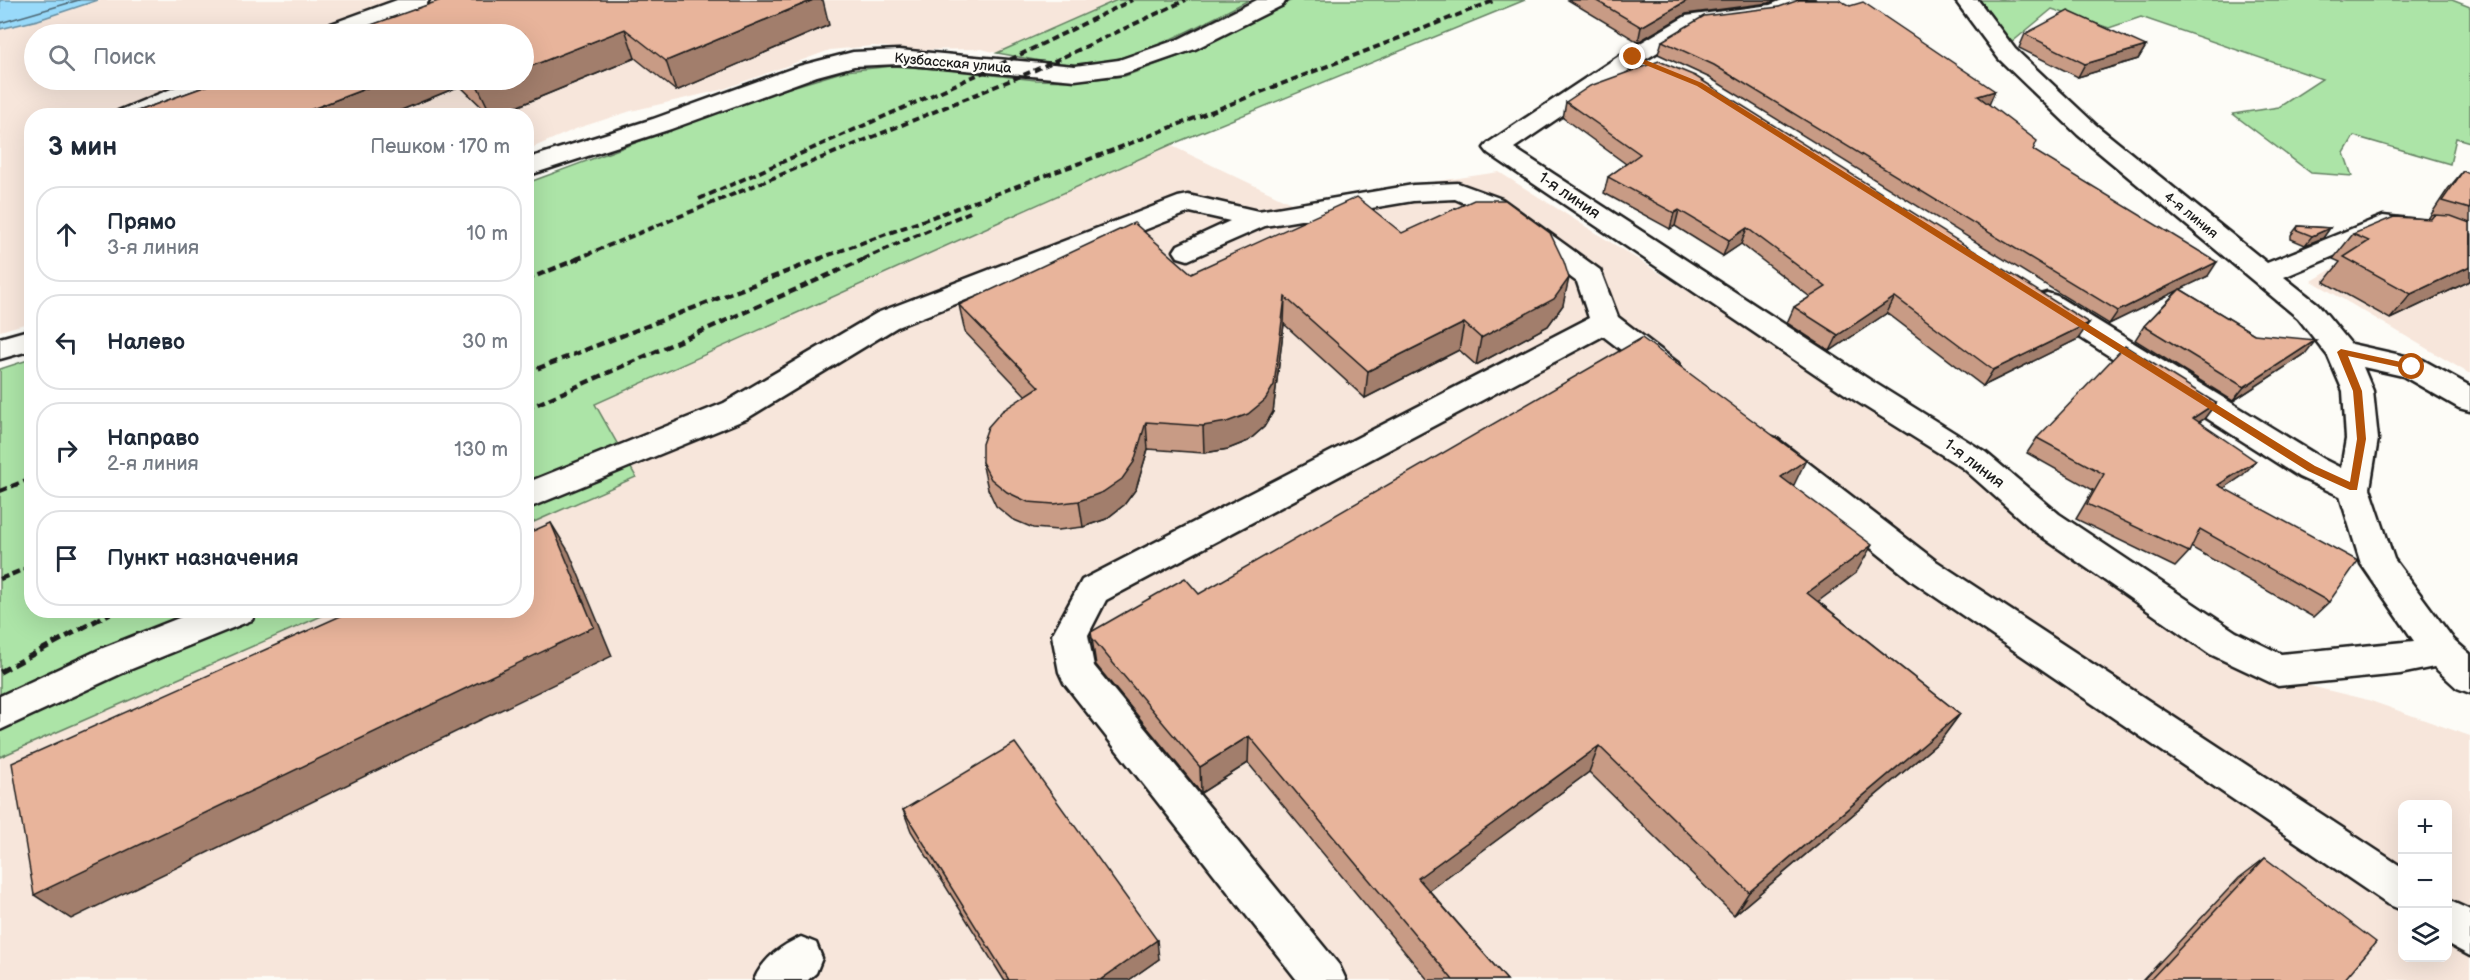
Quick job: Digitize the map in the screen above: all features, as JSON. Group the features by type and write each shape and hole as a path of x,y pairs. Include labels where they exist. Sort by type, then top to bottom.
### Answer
{"street":[{"path":"352,24 418,0"},
{"name":"Кузбасская улица","path":"534,165 662,124 808,71 853,60 899,57 1075,73 1123,67 1187,44 1275,0"},
{"path":"1633,57 1694,21 1774,11 1803,0"},
{"name":"4-я линия","path":"1966,0 2007,54 2087,130 2308,311 2341,352 2358,391 2362,439 2354,488"},
{"path":"1633,57 1666,71"},
{"name":"1-я линия","path":"1633,57 1497,148 1859,388 1974,460 2047,524 2223,643 2278,670 2400,659 2441,651"},
{"path":"146,108 189,90"},
{"path":"1188,251 1258,219 1413,193 1458,191 1492,205 1590,277 1605,322 1689,388"},
{"path":"534,494 735,411 887,320 1188,203 1258,219"},
{"path":"2265,274 2383,225 2436,231 2470,244"},
{"path":"2021,286 2311,468 2354,488 2378,564 2441,651 2470,678"},
{"path":"1324,980 1077,672 1070,635 1094,590 1605,322"},
{"path":"0,349 24,342"},
{"path":"2341,352 2412,367 2470,400"},
{"path":"1736,424 1924,571 2398,887"},
{"path":"0,714 116,659 219,618"},
{"path":"2452,923 2470,935"}],"shaded area":[{"path":"98,0 1117,0 997,53 982,49 914,50 873,46 830,50 721,90 631,111 578,128 534,147 534,108 24,108 24,324 0,331 0,29 38,20"},
{"path":"1170,145 1291,203 1499,172 1952,457 2035,528 2232,667 2368,700 2470,736 2470,980 0,980 0,757 317,618 534,618 534,522 636,477 595,404"},
{"path":"2383,238 2470,248 2470,374 2312,281"}],"green space":[{"path":"1117,0 1249,0 1164,42 1118,59 1095,64 1074,65 1045,62 997,53"},
{"path":"1292,0 1525,0 1170,145 595,404 636,477 534,522 534,180 762,96 845,71 893,66 1036,80 1072,81 1125,76 1193,51"},
{"path":"1980,0 2452,0 2470,7 2470,142 2456,138 2450,164 2354,136 2344,153 2352,176 2311,173 2233,114 2279,107 2322,79 2141,17 2109,28 2052,9 2011,43"},
{"path":"24,361 24,618 317,618 0,757 0,369"}],"water":[{"path":"0,0 98,0 38,20 0,29"}],"building":[{"path":"441,0 813,0 666,61 625,29 534,65 534,24 374,24"},
{"path":"1595,0 1688,0 1641,27"},
{"path":"1799,0 1839,0 1850,6 1863,2 1995,91 1978,96 2037,141 2033,150 2217,262 2118,311 1714,65 1662,41 1704,16 1779,7"},
{"path":"2068,11 2146,46 2085,64 2025,34"},
{"path":"1659,61 1695,76 2089,323 1993,370 1895,297 1838,335 1794,307 1826,287 1747,228 1729,240 1679,210 1674,213 1608,177 1640,154 1566,102 1590,86"},
{"path":"196,90 362,90 315,108 146,108"},
{"path":"2463,171 2470,174 2470,209 2442,201"},
{"path":"1357,197 1402,233 1474,200 1505,200 1550,233 1569,278 1554,299 1481,338 1464,323 1368,371 1285,297 1274,385 1265,400 1248,414 1227,422 1203,426 1146,422 1134,462 1122,479 1103,492 1079,501 1054,504 1028,502 1007,492 991,479 982,462 982,444 988,427 1002,411 1039,387 959,305 1134,223 1191,273"},
{"path":"2434,215 2451,216 2470,223 2470,266 2411,294 2344,257 2369,241 2353,234 2394,217 2431,219"},
{"path":"2298,226 2330,228 2312,236 2297,230"},
{"path":"2180,289 2254,334 2316,340 2244,387 2144,326"},
{"path":"1642,338 1806,460 1781,477 1872,545 1807,593 1960,714 1749,892 1599,746 1418,878 1507,980 1453,980 1249,736 1200,767 1092,638 1091,632 1185,578 1199,594"},
{"path":"2125,346 2216,403 2193,418 2256,461 2218,485 2358,561 2329,602 2200,529 2189,552 2087,504 2104,474 2037,438"},
{"path":"551,523 594,627 34,895 12,763 336,618 534,618 534,530"},
{"path":"1015,743 1157,940 1100,980 1009,980 903,810"},
{"path":"2265,858 2376,942 2344,980 2150,980"}],"railway":[{"path":"699,199 995,67 1132,0"},
{"path":"576,259 1033,71 1186,0"},
{"path":"818,259 1080,163 1496,0"},
{"path":"863,259 970,212"},
{"path":"534,277 580,258"},
{"path":"534,370 822,258"},
{"path":"534,405 867,258"},
{"path":"0,491 24,481"},
{"path":"0,579 24,569"},
{"path":"0,672 101,618"}],"route":[{"path":"1633,57 1700,85 2311,468 2354,488 2362,439 2358,391 2341,352 2412,367"}]}
